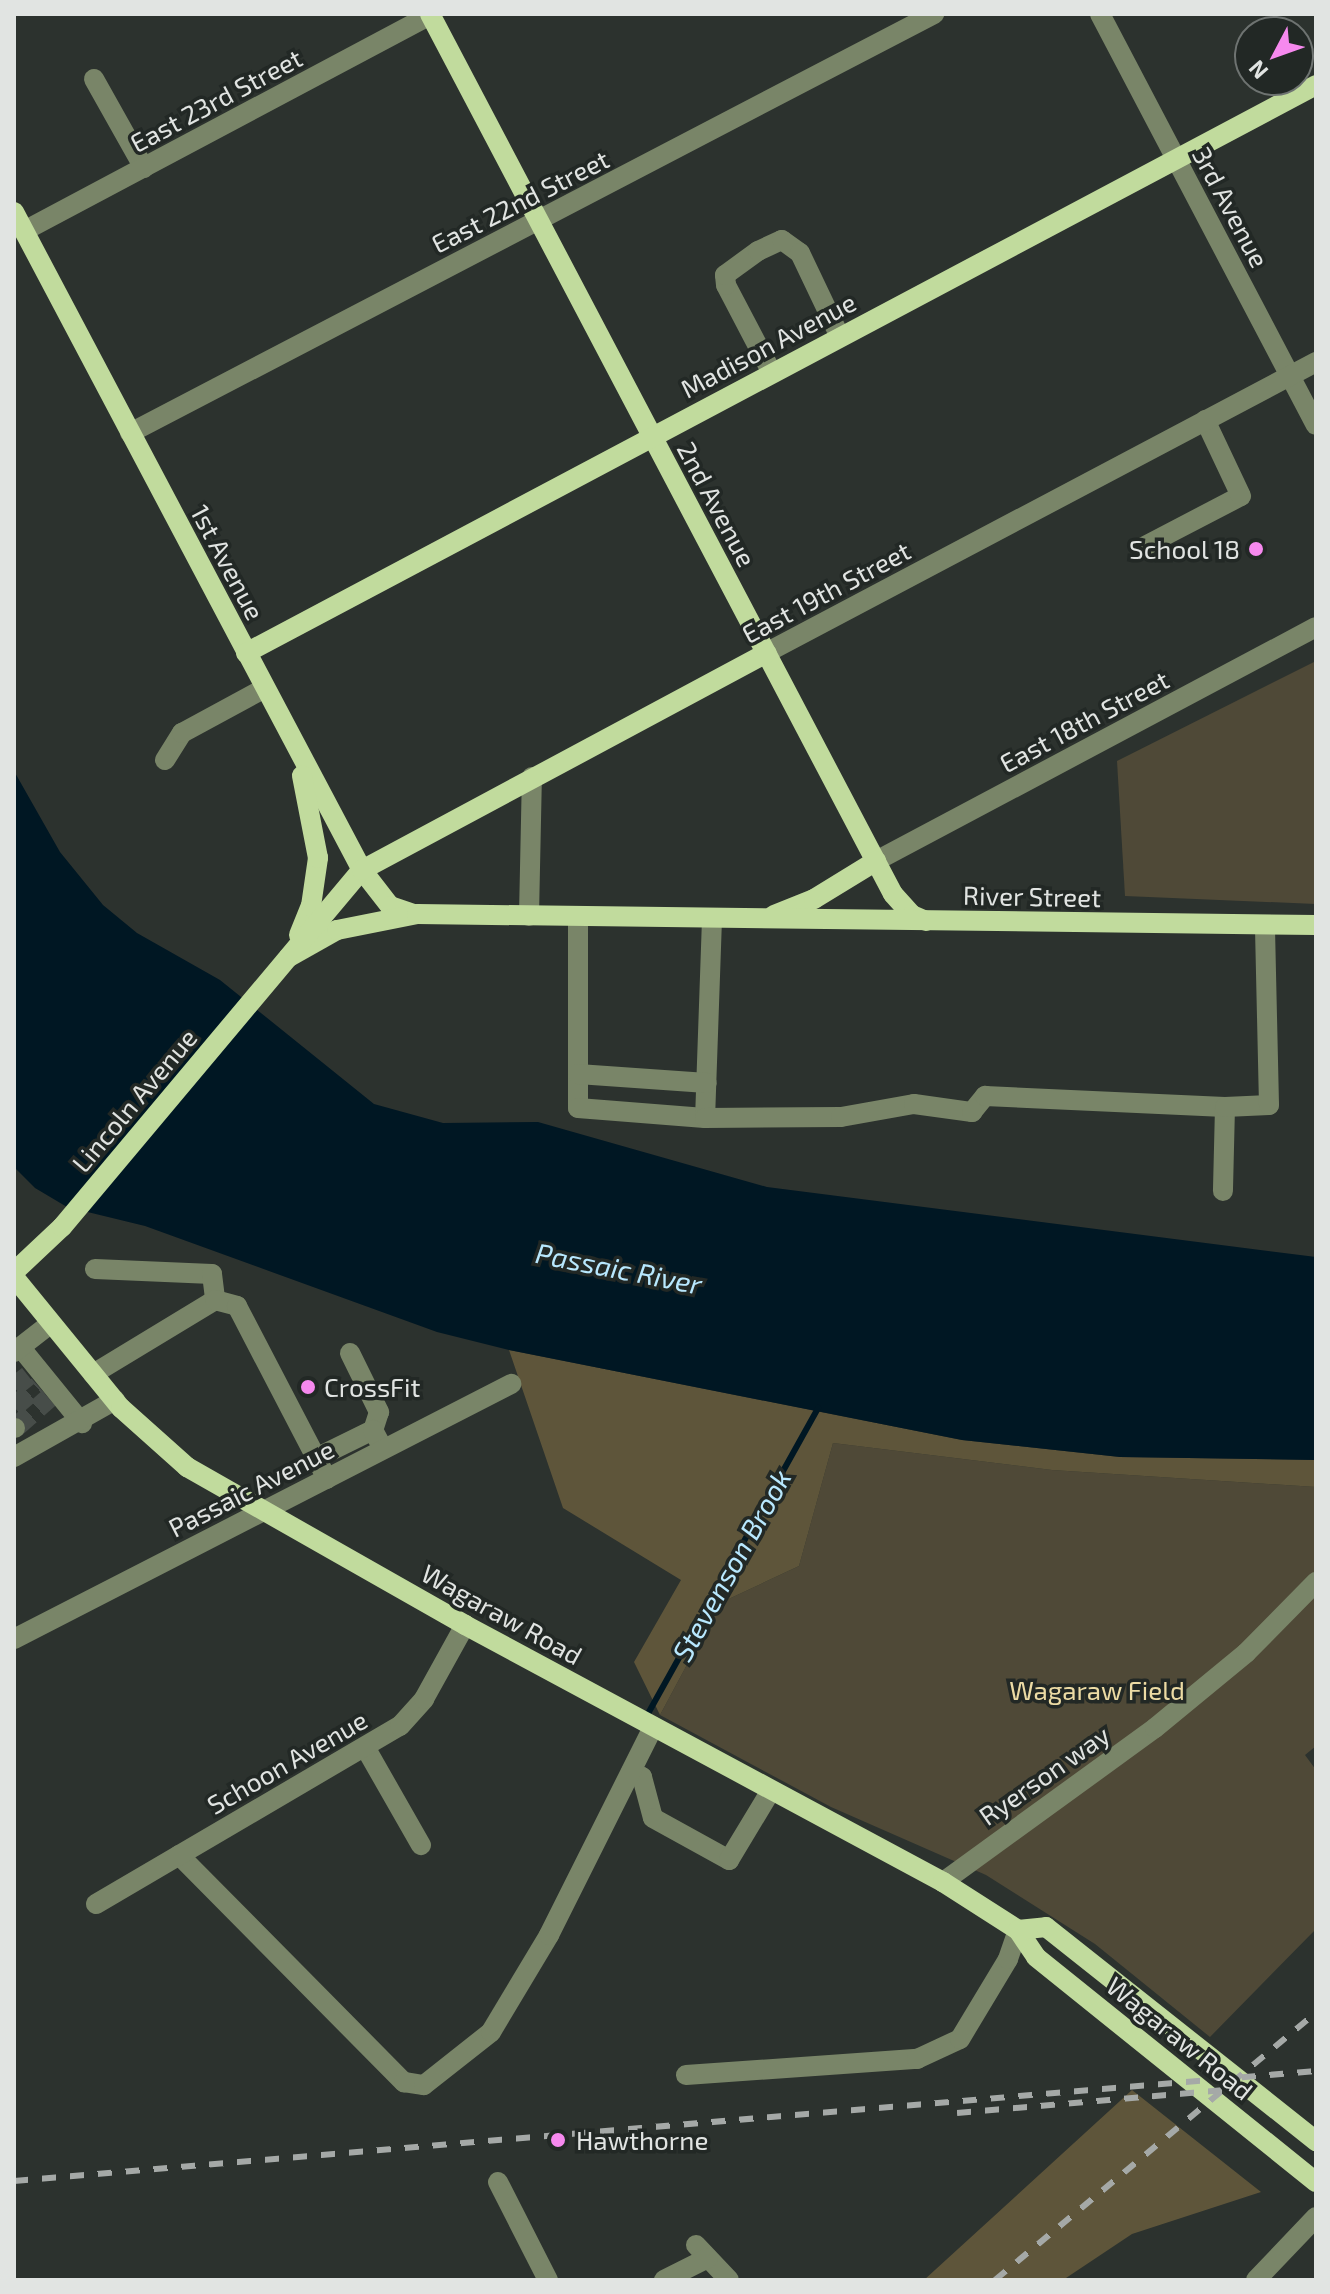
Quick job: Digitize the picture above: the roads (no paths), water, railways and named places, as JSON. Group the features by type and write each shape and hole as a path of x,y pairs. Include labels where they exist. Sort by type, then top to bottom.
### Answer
{"main road":[{"name":"2nd Avenue","path":"430,14 876,861 902,907 926,921"},
{"name":"Madison Avenue","path":"246,653 1316,85"},
{"name":"1st Avenue","path":"17,218 362,870 390,906 417,914"},
{"name":"East 19th Street","path":"362,870 766,653"},
{"path":"282,721 310,806 318,858 311,906 289,957"},
{"name":"River Street","path":"747,919 795,908 876,861"},
{"name":"Lincoln Avenue","path":"14,1275 62,1227 362,870"},
{"name":"River Street","path":"289,957 337,930 417,914 1316,925"},
{"name":"Wagaraw Road","path":"14,1275 50,1324 163,1450 263,1511 465,1625 770,1792 943,1882 1018,1930 1036,1957 1316,2182"},
{"name":"Wagaraw Road","path":"1018,1930 1046,1927 1316,2141"}],"street":[{"name":"East 23rd Street","path":"17,218 144,168 430,14"},
{"name":"East 22nd Street","path":"130,433 934,14"},
{"name":"3rd Avenue","path":"1100,14 1316,425"},
{"path":"94,79 144,168"},
{"path":"772,373 726,285 725,275 758,251 782,240 800,253 840,337"},
{"name":"East 19th Street","path":"766,653 1316,362"},
{"path":"1143,547 1241,496 1205,420"},
{"name":"East 18th Street","path":"876,861 1316,627"},
{"path":"165,760 182,733 265,688"},
{"path":"529,916 532,777"},
{"path":"578,917 578,1108 705,1118 841,1117 914,1104 972,1112 985,1096 1225,1107 1269,1105 1265,925"},
{"path":"705,1118 712,919"},
{"path":"578,1074 707,1083"},
{"path":"1223,1191 1225,1107"},
{"path":"95,1269 212,1274 215,1300"},
{"path":"93,1374 215,1300 237,1306 327,1479"},
{"path":"50,1324 17,1350 41,1384 82,1423"},
{"path":"316,1458 373,1430 379,1412 350,1353"},
{"name":"Passaic Avenue","path":"14,1639 511,1384"},
{"path":"14,1457 82,1423 115,1400"},
{"path":"373,1430 383,1449"},
{"name":"Ryerson way","path":"943,1882 1155,1728 1246,1653 1316,1582"},
{"name":"Schoon Avenue","path":"96,1904 365,1747 413,1715 465,1625"},
{"path":"179,1855 404,2082 424,2085 491,2032 549,1935 653,1727"},
{"path":"365,1747 421,1845"},
{"path":"631,1772 642,1777 653,1818 729,1860 770,1792"},
{"path":"686,2075 917,2059 960,2039 1008,1959 1018,1930"},
{"path":"498,2182 548,2280"},
{"path":"1256,2280 1316,2217"},
{"path":"664,2280 702,2252 729,2280"}],"water":[{"name":"Passaic River","path":"14,771 60,852 103,905 137,933 220,980 374,1104 443,1123 538,1122 767,1187 1316,1257 1316,1460 1120,1457 962,1440 509,1350 437,1332 145,1226 67,1207 35,1188 14,1167"}],"waterway":[{"name":"Stevenson Brook","path":"645,1719 818,1408"}],"tunnel":[{"path":"14,1387 28,1376"},
{"path":"14,1407 38,1386"},
{"path":"15,1428 49,1398"}],"railway":[{"path":"995,2280 1316,2013"},
{"path":"14,2181 1316,2071"},
{"path":"957,2113 1248,2088"}],"place":[{"name":"School 18","path":"1256,549"},
{"name":"CrossFit","path":"308,1387"},
{"name":"Hawthorne","path":"558,2140"}],"park label":[{"name":"Wagaraw Field","path":"1097,1690"}]}
